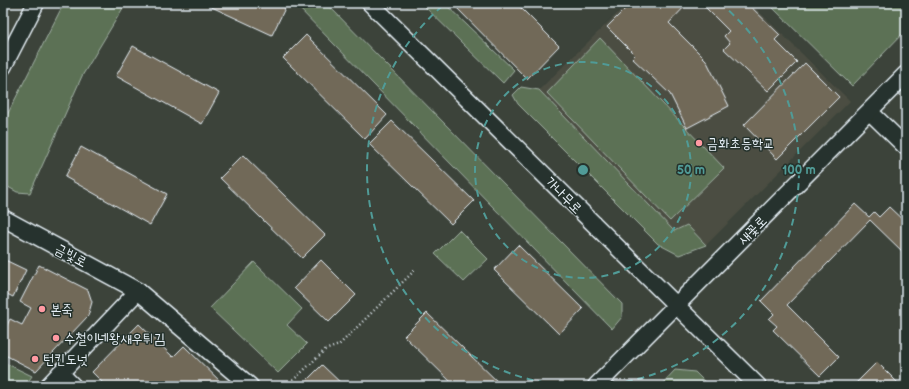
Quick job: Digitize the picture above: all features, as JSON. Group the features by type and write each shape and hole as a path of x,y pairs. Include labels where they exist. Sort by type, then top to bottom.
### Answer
{"street":[{"path":"3,68 36,3"},
{"name":"가나무로","path":"370,3 758,386"},
{"name":"새꽃로","path":"596,386 870,112 906,74"},
{"path":"870,112 906,147"},
{"name":"금빛로","path":"3,218 138,291 250,386"},
{"path":"48,386 138,291"},
{"path":"60,373 73,386"}],"path":[{"path":"287,386 325,350 339,345 416,269"}],"shaded area":[{"name":"금화초등학교","path":"628,3 750,3 850,101 706,245 687,225 674,231 539,90"}],"green space":[{"path":"64,3 126,3 82,76 30,193 17,192 3,184 3,123"},
{"path":"294,3 326,3 622,304 622,317 612,329"},
{"path":"421,3 444,3 514,70 503,83"},
{"path":"768,3 906,3 906,30 852,86"},
{"path":"600,38 724,168 670,221 547,93"},
{"path":"521,87 539,90 674,231 687,225 706,245 679,255 658,244 518,104 513,95"},
{"path":"459,230 488,259 464,282 435,254"},
{"path":"254,262 302,309 287,325 307,344 278,373 210,308"},
{"path":"3,362 32,376 25,386 3,386"},
{"path":"675,370 695,372 709,386 660,386"}],"building":[{"path":"203,3 285,3 287,4 272,35"},
{"path":"452,3 516,3 559,46 527,79"},
{"path":"631,3 688,3 669,23 706,60 729,106 687,128 670,94 632,58 635,55 607,27"},
{"path":"701,3 747,3 780,35 775,40 797,62 768,91 724,49 730,43 724,36 729,31"},
{"path":"306,35 387,115 365,139 283,58"},
{"path":"133,46 219,93 202,124 116,76"},
{"path":"805,63 839,97 777,159 744,125"},
{"path":"392,121 474,201 451,224 369,144"},
{"path":"81,147 167,194 150,225 65,177"},
{"path":"243,155 325,235 302,258 220,178"},
{"path":"855,204 869,217 874,212 879,217 889,207 906,223 906,255 870,220 787,305 839,357 820,376 773,330 777,326 769,319 774,314 761,301"},
{"path":"518,245 583,309 559,334 494,270"},
{"path":"3,259 26,270 13,297 3,292"},
{"path":"321,260 356,295 329,322 294,288"},
{"path":"39,265 88,290 92,302 88,316 36,371 3,354 3,333 10,319 22,325 31,308 20,302"},
{"path":"427,313 502,386 455,386 404,336"},
{"path":"139,324 173,357 184,346 225,386 102,386 104,384 92,372"},
{"path":"877,362 901,386 853,386"},
{"path":"322,365 344,386 301,386"}],"place":[{"name":"금화초등학교","path":"699,143"},
{"name":"본죽","path":"42,309"},
{"name":"수철이네왕새우튀김","path":"56,338"},
{"name":"턴킨도넛","path":"35,359"}]}
